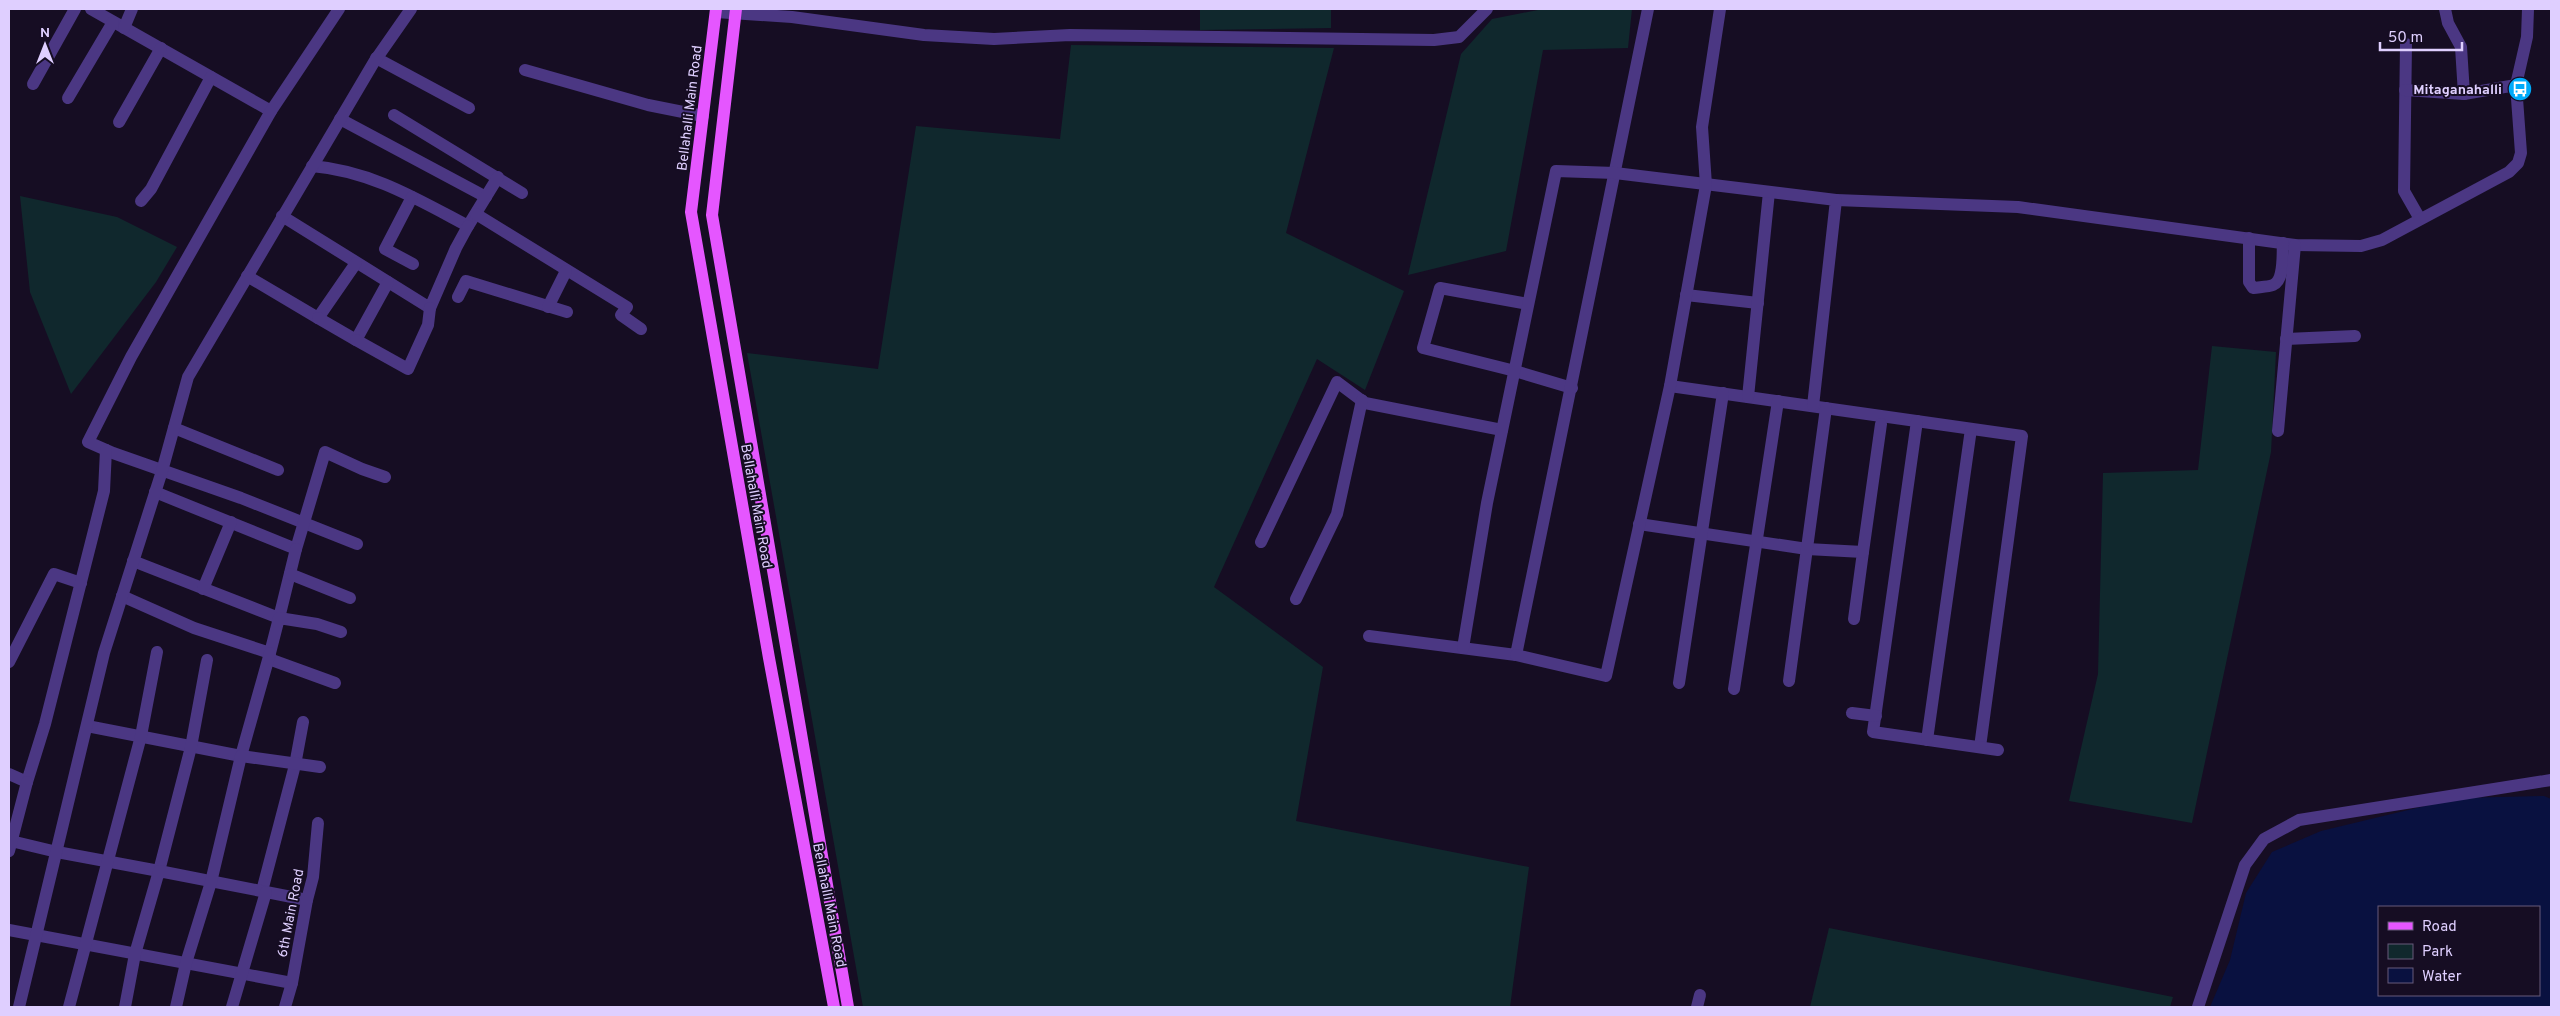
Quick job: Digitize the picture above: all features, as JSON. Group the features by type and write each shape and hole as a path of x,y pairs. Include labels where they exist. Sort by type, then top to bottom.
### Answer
{"main road":[{"name":"Bellahalli Main Road","path":"716,10 690,212 767,648 834,1007"},
{"name":"Bellahalli Main Road","path":"736,11 712,215 848,1007"}],"street":[{"path":"33,84 75,9"},
{"path":"91,9 272,111"},
{"path":"68,98 132,9"},
{"path":"339,9 272,111 131,357 88,442 357,544"},
{"path":"19,1007 34,935 58,852 104,653 162,471 188,377 376,58 411,9"},
{"path":"716,10 792,17 924,36 994,39 1070,35 1434,40 1459,37 1487,9"},
{"path":"1516,655 1648,9"},
{"path":"1368,636 1516,655 1606,676 1670,386 1706,185 1702,127 1720,9"},
{"path":"2445,9 2448,23 2461,47 2464,94"},
{"path":"1463,648 1487,503 1556,171 1615,173 1836,200 2018,208 2289,244 2370,245 2509,172 2518,163 2521,153 2516,84 2528,37 2528,9"},
{"path":"2406,44 2404,191 2420,219"},
{"path":"119,122 161,48"},
{"path":"376,58 469,108"},
{"path":"525,70 648,105 703,116"},
{"path":"141,201 151,189 211,76"},
{"path":"2405,90 2464,94 2516,84"},
{"path":"394,115 522,192"},
{"path":"340,119 486,197"},
{"path":"312,166 341,169 373,179 468,226"},
{"path":"247,276 408,369 428,325 430,308 456,248 498,177"},
{"path":"1748,397 1769,192"},
{"path":"412,197 385,249 413,264"},
{"path":"1813,406 1836,200"},
{"path":"476,214 627,307 617,313 641,329"},
{"path":"282,216 430,308"},
{"path":"2249,238 2249,282 2253,288 2273,285 2278,282 2289,244"},
{"path":"2278,431 2286,339 2289,244"},
{"path":"318,318 356,263"},
{"path":"548,307 566,271"},
{"path":"458,297 466,281 567,312"},
{"path":"356,340 388,282"},
{"path":"1528,304 1440,288 1423,348 1515,371 1572,388"},
{"path":"1686,295 1758,302"},
{"path":"2286,339 2355,336"},
{"path":"1261,542 1337,382 1366,403 1502,430"},
{"path":"1670,386 2022,436 1980,747"},
{"path":"1679,683 1723,393"},
{"path":"1296,599 1337,514 1362,400"},
{"path":"1734,689 1778,401"},
{"path":"1789,681 1826,408"},
{"path":"1917,421 1873,732 1998,750"},
{"path":"1854,619 1881,424"},
{"path":"174,428 278,470"},
{"path":"1927,740 1971,429"},
{"path":"106,450 104,491 45,724 10,846 58,852 306,900"},
{"path":"176,1007 186,963 211,882 241,756 279,618 302,522 325,452 385,477"},
{"path":"155,492 296,549"},
{"path":"203,589 231,522"},
{"path":"1639,524 1807,549 1863,552"},
{"path":"133,561 279,618 317,624 341,632"},
{"path":"9,662 54,574 81,583"},
{"path":"290,574 350,598"},
{"path":"122,596 194,628 335,683"},
{"path":"69,1007 141,736 157,652"},
{"path":"125,1007 135,954 191,747 207,660"},
{"path":"1852,713 1876,716"},
{"path":"232,1007 264,892 295,765 303,722"},
{"path":"87,726 241,756 320,767"},
{"path":"9,774 27,782"},
{"path":"2198,1007 2245,865 2264,839 2299,820 2551,780"},
{"name":"6th Main Road","path":"285,1007 292,983 306,900 314,877 318,823"},
{"path":"9,930 292,983"}],"green space":[{"path":"1200,9 1331,9 1331,28 1200,30"},
{"path":"1543,9 1632,9 1628,48 1543,50 1506,251 1408,275 1461,54 1492,19"},
{"path":"1071,45 1334,48 1286,233 1404,291 1365,390 1317,359 1214,587 1323,667 1296,821 1529,867 1510,1007 863,1007 747,353 878,369 916,126 1060,139"},
{"path":"20,196 117,217 177,247 156,282 71,394 30,292"},
{"path":"2212,346 2276,352 2271,452 2192,823 2069,801 2098,674 2103,473 2198,470"},
{"path":"1829,928 2173,997 2170,1007 1810,1007"}],"water":[{"path":"2544,796 2551,799 2551,1007 2210,1007 2230,960 2246,893 2272,852 2321,831 2458,798"}],"place":[{"name":"Mitaganahalli","path":"2520,89"}]}
